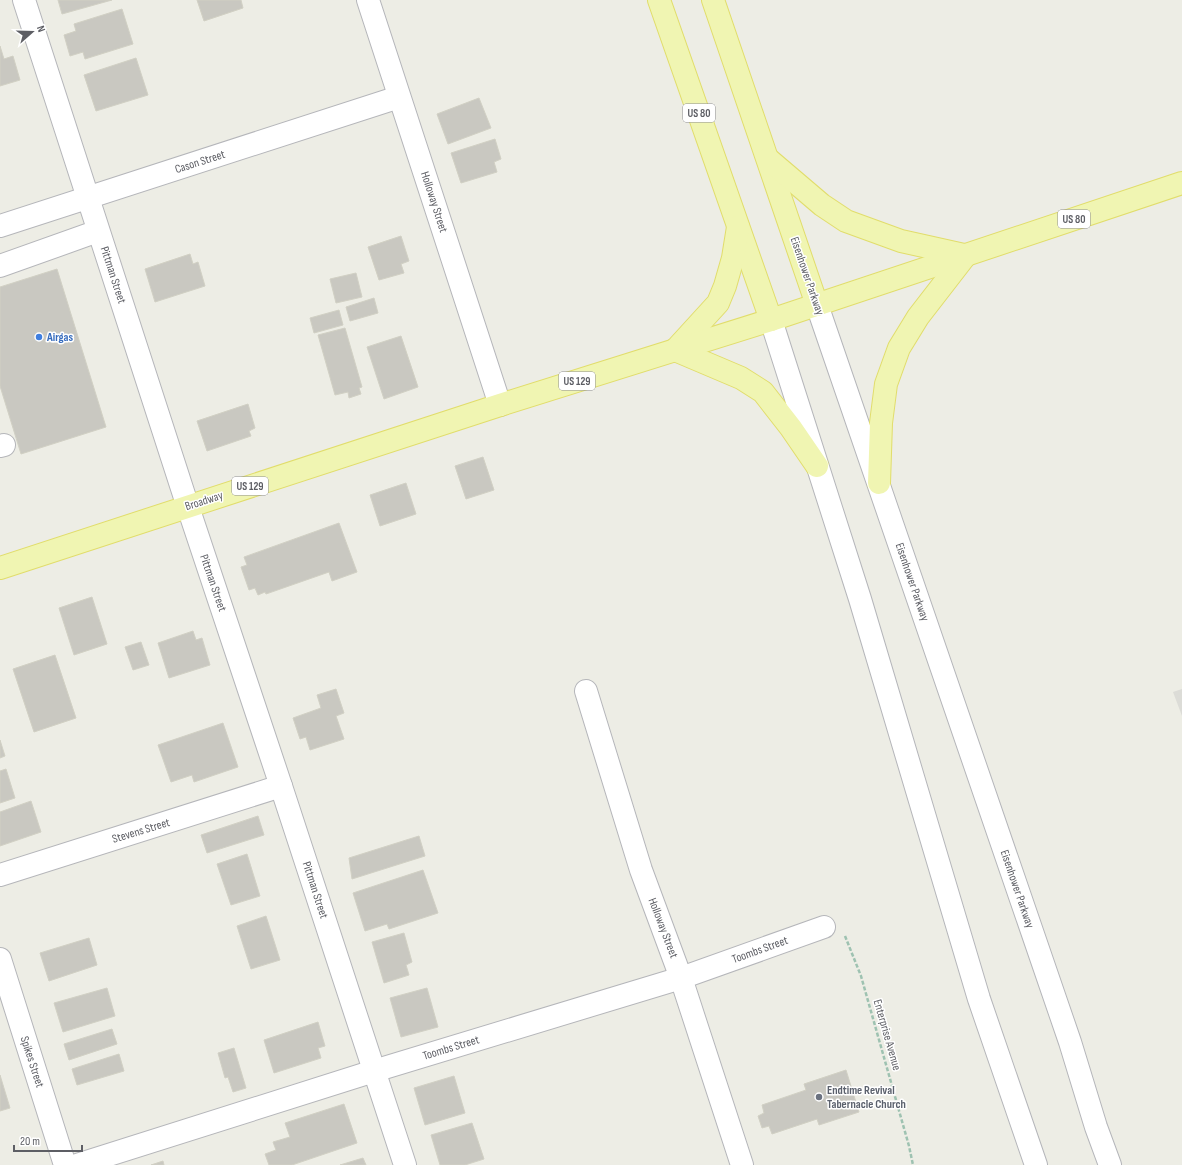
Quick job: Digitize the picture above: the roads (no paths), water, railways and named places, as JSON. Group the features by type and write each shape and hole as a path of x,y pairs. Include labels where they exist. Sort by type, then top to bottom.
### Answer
{"main road":[{"name":"US 80","path":"659,0 771,320 1182,183"},
{"name":"Eisenhower Parkway","path":"713,0 817,305"},
{"name":"US 80","path":"767,158 822,205 846,221 901,242 966,255"},
{"path":"739,225 733,258 725,286 718,303 675,350 741,378 763,392 818,466"},
{"path":"879,483 881,423 886,384 896,355 918,317 966,255"},
{"name":"US 129","path":"500,405 771,320"},
{"name":"Broadway","path":"0,568 500,405"}],"street":[{"name":"Pittman Street","path":"24,0 188,507 405,1165"},
{"name":"Holloway Street","path":"368,0 500,405"},
{"name":"Cason Street","path":"0,226 400,97"},
{"path":"0,266 98,231"},
{"name":"Eisenhower Parkway","path":"817,305 1070,1042 1096,1126 1110,1165"},
{"path":"771,320 860,599 979,999 1036,1165"},
{"name":"Holloway Street","path":"586,691 641,870 681,978 742,1165"},
{"name":"Stevens Street","path":"0,875 281,786"},
{"name":"Toombs Street","path":"77,1165 374,1071 681,978 824,927"},
{"name":"Spikes Street","path":"0,959 65,1165"}],"place":[{"name":"Airgas","path":"39,337"},
{"name":"Endtime Revival Tabernacle Church","path":"819,1097"}]}
